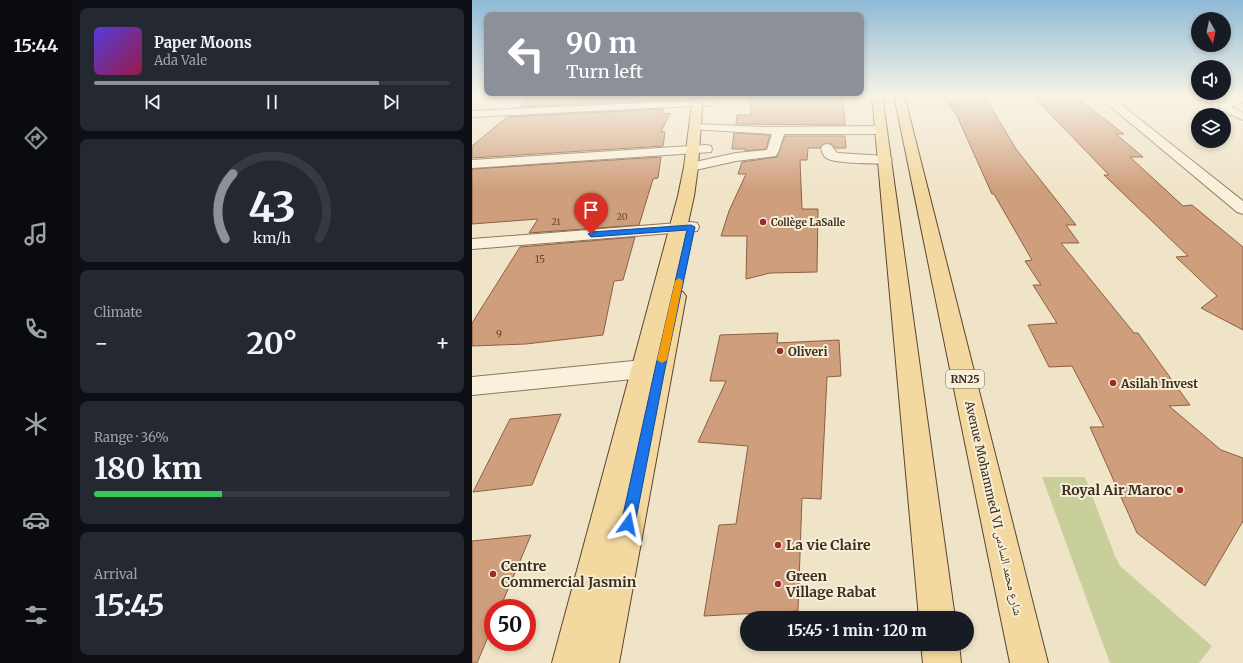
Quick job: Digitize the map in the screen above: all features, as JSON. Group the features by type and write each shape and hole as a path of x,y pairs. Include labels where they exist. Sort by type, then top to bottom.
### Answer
{"main road":[{"path":"571,663 651,369 684,227 686,196 700,147 701,126"},
{"path":"881,126 936,611"},
{"name":"Avenue Mohammed VI شارع محمد السادس","path":"907,126 1029,663"},
{"path":"600,663 651,369"},
{"path":"941,651 942,663"}],"street":[{"path":"1139,126 1243,209"},
{"path":"472,164 700,147 751,131 779,131 828,140 881,130"},
{"path":"700,147 736,157 771,153 774,150 779,131"},
{"path":"828,140 830,155 836,157 885,160"},
{"path":"472,244 684,227"},
{"path":"472,386 651,369"}],"green space":[{"path":"1042,477 1085,477 1120,566 1212,646 1199,663 1110,663"}],"building":[{"path":"496,126 664,126 661,132 665,132 663,146 472,158 472,146"},
{"path":"961,126 1002,126 1016,149 1076,225 1066,225 1079,243 1061,243 1134,333 1138,333 1190,405 1169,406 1221,450 1243,458 1243,521 1205,586 1137,533 1090,427 1104,427 1072,366 1049,367 1028,325 1057,323 1033,285 1041,285 1025,261 1032,260 994,194 992,194"},
{"path":"1062,126 1113,126 1124,134 1116,134 1143,157 1130,157 1183,206 1192,205 1243,247 1243,330 1201,308 1217,296 1176,257 1188,256 1104,175 1109,175"},
{"path":"734,133 770,135 766,149 745,151 746,149 732,149"},
{"path":"785,136 845,136 846,148 835,148 831,144 823,144 820,148 808,148 807,160 800,160 802,209 818,209 817,272 770,273 746,279 747,236 721,236 729,211 746,174 738,174 742,162 777,157"},
{"path":"661,157 658,178 653,179 639,225 529,233 538,219 472,224 472,169"},
{"path":"635,237 623,280 614,281 603,335 526,344 472,346 472,323 520,247"},
{"path":"778,333 777,343 839,340 841,376 827,377 821,499 802,498 798,611 740,611 740,614 704,616 719,525 736,524 748,446 698,442 726,381 710,381 720,335"},
{"path":"561,414 532,485 473,492 510,419"},
{"name":"Centre Commercial Jasmin","path":"531,535 504,599 484,599 484,646 477,663 472,663 472,541"}],"slow traffic":[{"path":"662,360 679,281"}],"place":[{"name":"Collège LaSalle","path":"763,222"},
{"name":"Oliveri","path":"780,351"},
{"name":"Asilah Invest","path":"1113,383"},
{"name":"Royal Air Maroc","path":"1180,490"},
{"name":"La vie Claire","path":"778,545"},
{"name":"Centre Commercial Jasmin","path":"493,574"},
{"name":"Green Village Rabat","path":"778,584"}],"route":[{"path":"591,234 691,227 628,524"}]}
